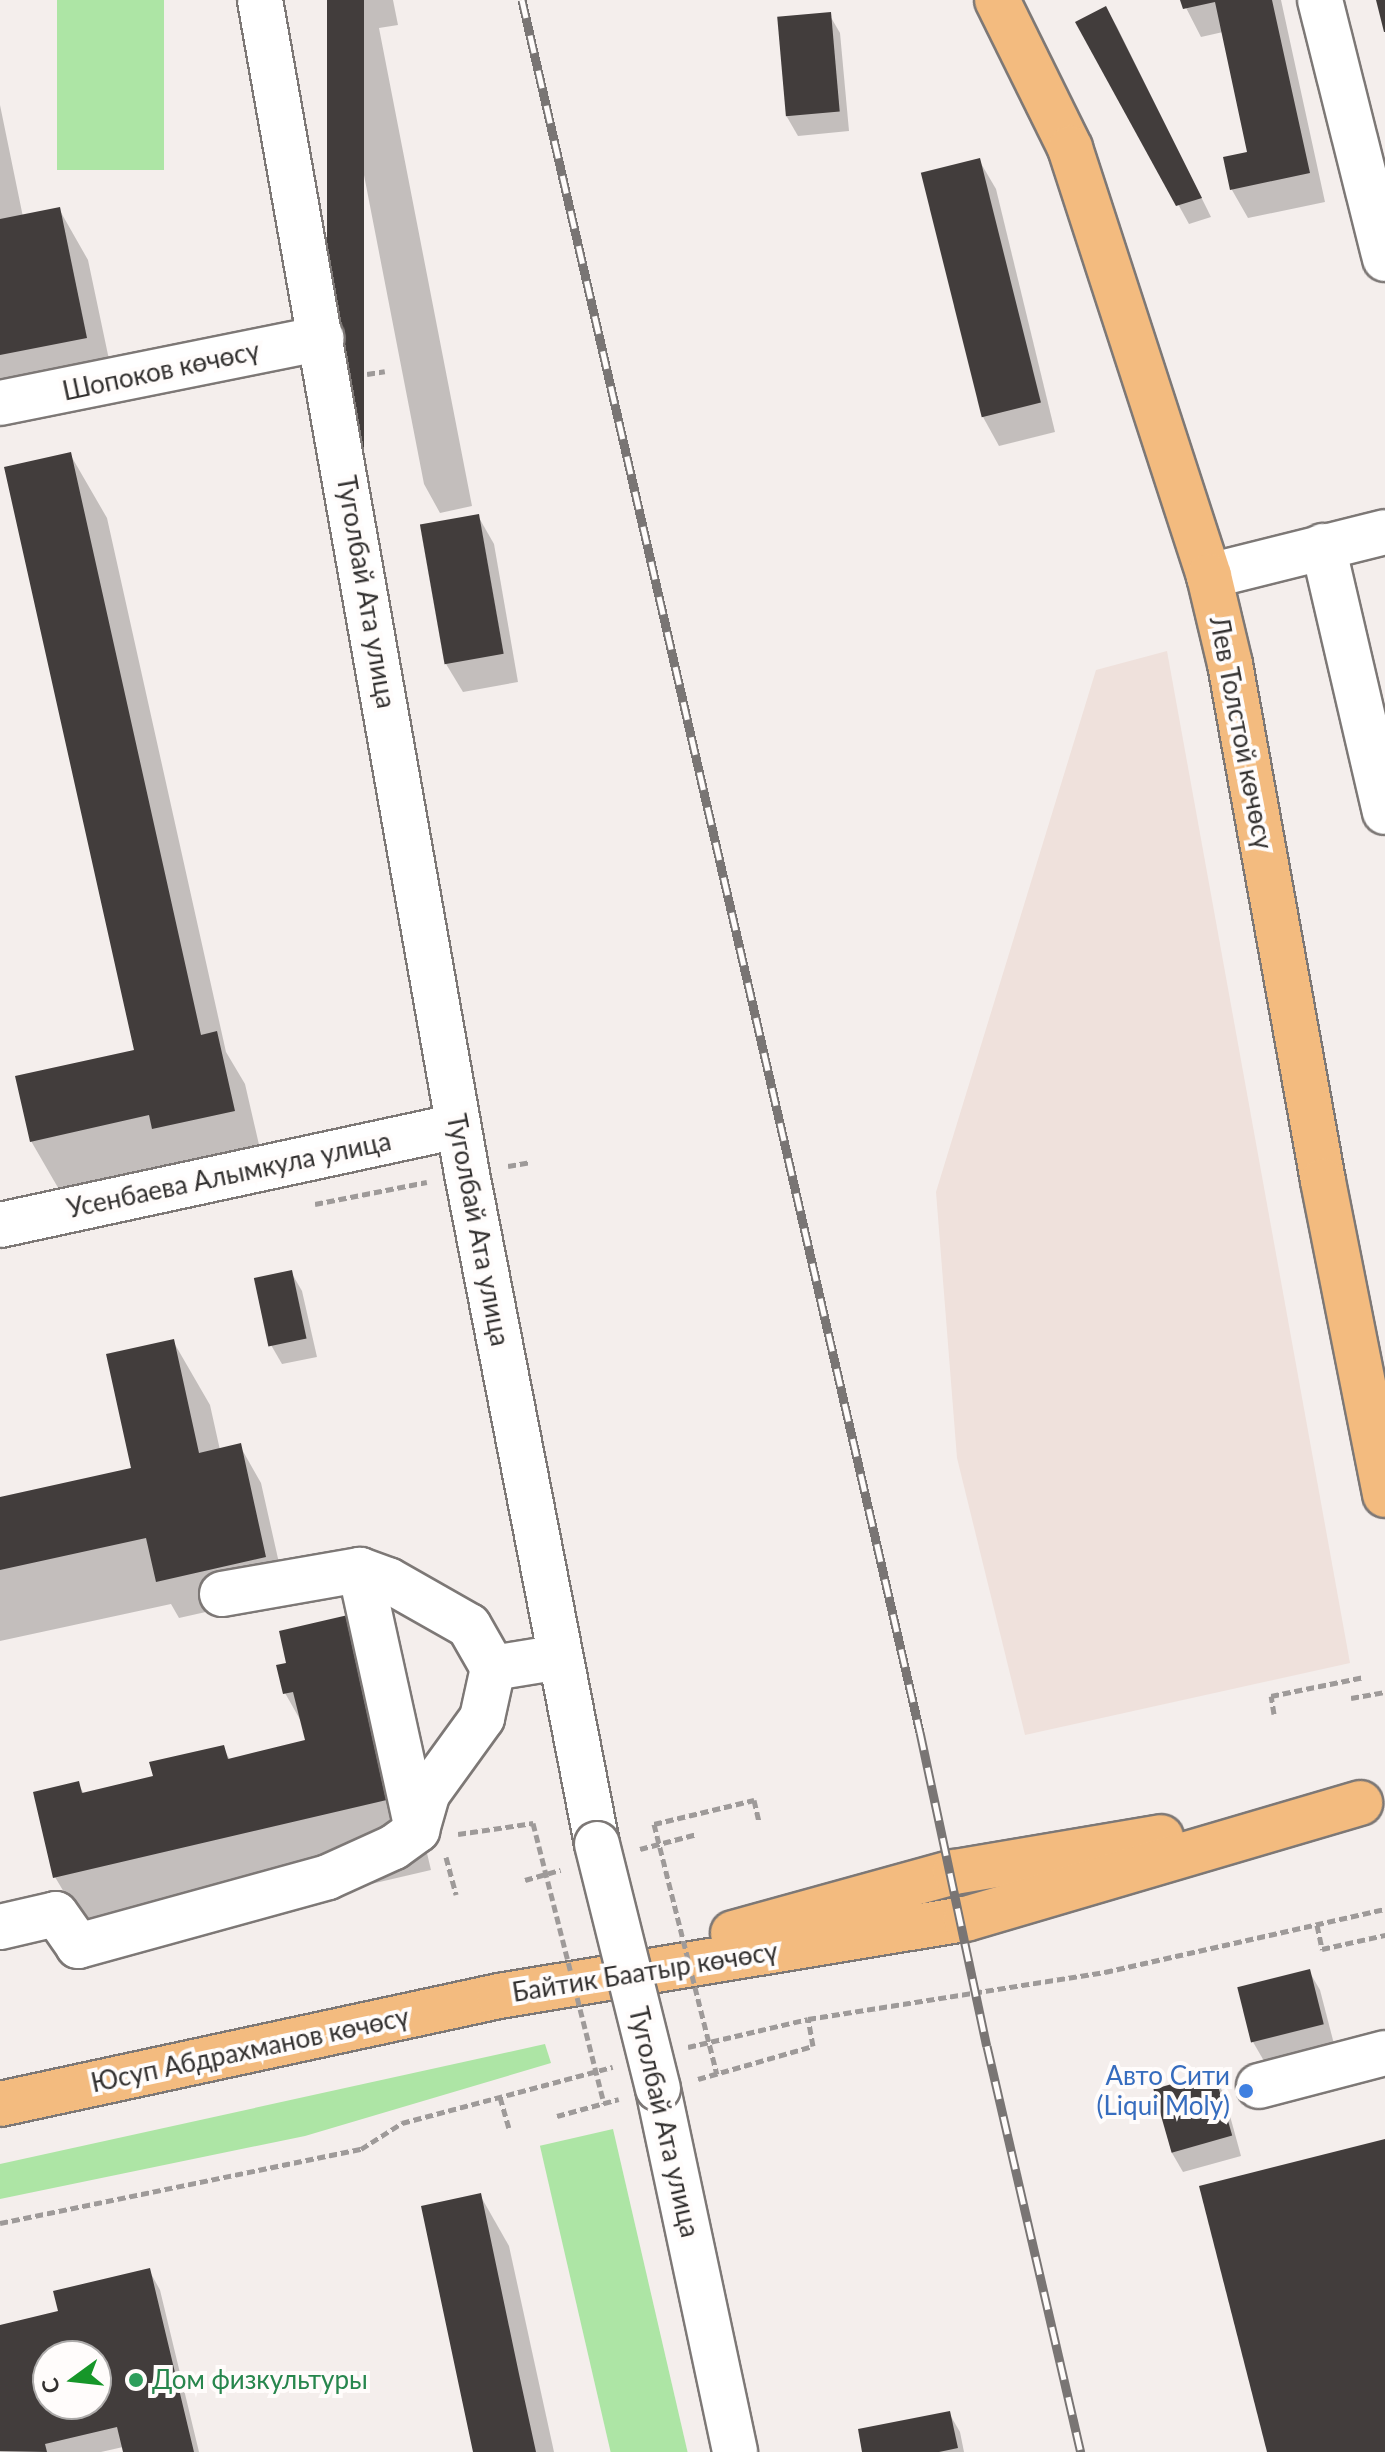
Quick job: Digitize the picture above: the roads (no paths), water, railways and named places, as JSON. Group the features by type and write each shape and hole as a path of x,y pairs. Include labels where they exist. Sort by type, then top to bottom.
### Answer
{"main road":[{"name":"Лев Толстой көчөсү","path":"997,0 1070,148 1209,576 1230,664 1323,1181 1385,1495"},
{"name":"Байтик Баатыр көчөсү","path":"499,1996 966,1919 1372,1801"},
{"name":"Юсуп Абдрахманов көчөсү","path":"0,2104 499,1996"}],"street":[{"name":"Туголбай Ата улица","path":"260,0 322,338 458,1126 560,1657 597,1844 658,2089 735,2452"},
{"path":"1320,0 1385,259"},
{"name":"Шопоков көчөсү","path":"0,403 322,338"},
{"path":"1209,576 1385,532"},
{"path":"1323,546 1385,812"},
{"name":"Усенбаева Алымкула улица","path":"0,1225 458,1126"},
{"path":"360,1570 439,1839"},
{"path":"222,1594 360,1570 388,1580 469,1626 493,1668 482,1718 427,1794 439,1839"},
{"path":"493,1668 560,1657"},
{"path":"0,1927 56,1914 78,1946 328,1877 394,1847 439,1839"},
{"path":"1259,2086 1385,2053"}],"railway":[{"path":"522,0 920,1732 987,2046 1081,2452"}],"place":[{"name":"Авто Сити (Liqui Moly)","path":"1246,2091"},
{"name":"Дом физкультуры","path":"136,2380"}]}
